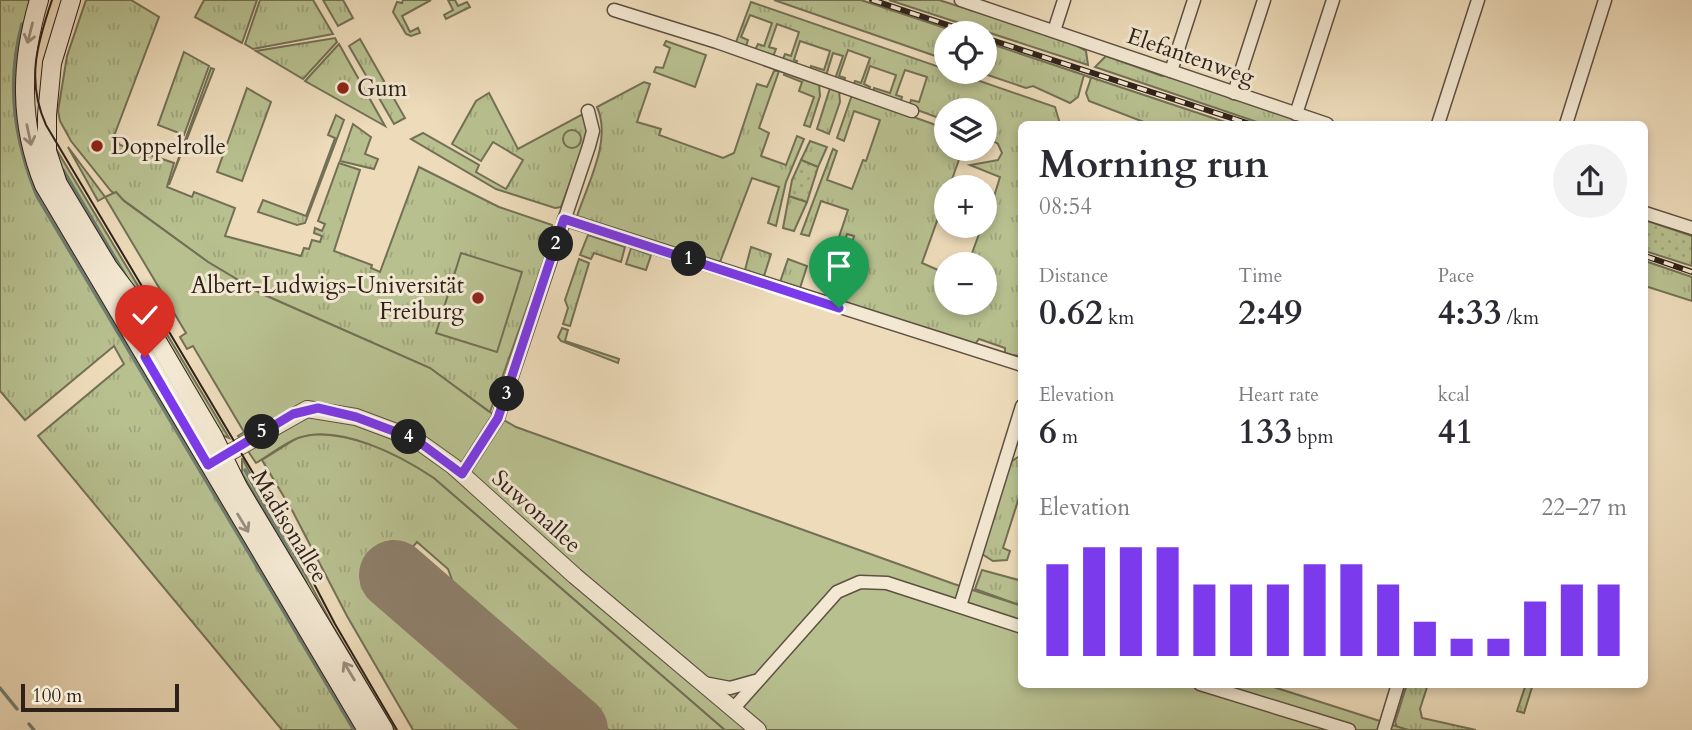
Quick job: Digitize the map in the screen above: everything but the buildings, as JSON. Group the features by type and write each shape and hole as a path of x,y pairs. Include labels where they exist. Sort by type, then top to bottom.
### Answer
{"main road":[{"name":"Madisonallee","path":"38,0 24,67 25,118 36,164 52,202 384,730"},
{"name":"Madisonallee","path":"71,0 52,63 46,137 52,167 77,217 133,300 216,460 367,730"}],"street":[{"name":"Elefantenweg","path":"961,0 1318,121"},
{"path":"1054,31 1065,0"},
{"path":"1171,71 1194,0"},
{"path":"1234,93 1264,0"},
{"path":"1296,114 1333,0"},
{"path":"1439,121 1478,0"},
{"path":"1567,121 1605,0"},
{"path":"614,10 912,111"},
{"path":"462,474 498,418 593,131 588,111"},
{"path":"1648,214 1692,228"},
{"path":"564,219 1018,364"},
{"name":"Suwonallee","path":"216,460 293,414 318,408 356,417 415,439 462,474 575,576 758,730"},
{"path":"960,606 1018,419"},
{"path":"733,709 827,601 848,585 879,582 1018,625"},
{"path":"704,683 730,688 762,678"},
{"path":"1213,688 1349,730"},
{"path":"1384,730 1397,688"}],"green space":[{"path":"0,0 33,0 20,123 360,730 282,730 38,436 124,364 114,346 25,420 0,391"},
{"path":"86,0 131,0 159,17 114,136 120,145 174,163 167,187 192,197 194,192 235,208 225,236 301,256 304,248 309,249 312,240 320,242 322,236 314,233 315,228 322,231 325,224 318,221 339,163 360,170 334,251 372,265 371,268 380,272 419,167 499,207 552,225 552,237 490,412 430,368 260,293 208,262 111,191 71,141 60,121 58,111 67,56"},
{"path":"204,0 257,0 242,43 195,17"},
{"path":"260,0 313,0 333,34 253,49 245,44"},
{"path":"323,0 343,0 353,18 338,26"},
{"path":"403,0 431,0 402,16 410,32 418,28 420,33 411,36 406,34 393,12 397,2 402,3"},
{"path":"448,0 455,0 458,6 467,2 470,7 446,19 444,15 453,10"},
{"path":"774,0 861,0 934,24 934,55"},
{"path":"889,0 939,0 1068,41 1086,51 1088,65 997,35 997,21 953,21"},
{"path":"751,2 934,65 934,84 988,84 1055,107 1059,121 1018,121 1018,356 1005,354 1005,348 979,339 975,344 835,299 854,236 847,234 837,265 830,264 848,210 821,201 809,236 801,234 833,149 837,151 827,180 852,189 863,160 866,161 880,120 854,111 844,141 837,138 852,95 934,124 934,161 958,161 953,175 934,175 934,229 922,263 934,268 934,315 997,315 997,252 972,252 978,238 997,238 997,187 1000,177 970,165 997,161 1002,153 997,143 997,98 934,98 934,116 909,107 911,100 919,102 927,77 905,70 896,95 902,97 900,104 872,94 874,88 890,93 896,75 870,66 864,84 870,87 868,91 853,86 855,81 861,83 870,58 848,50 839,76 845,78 844,83 835,79 843,56 833,53 826,76 810,71 811,66 824,70 830,51 800,41 795,65 782,61 785,54 791,56 799,32 777,24 769,47 776,49 772,59 754,52 758,44 764,46 772,23 750,15 741,37 748,40 745,49 735,45"},
{"path":"335,38 337,42 303,79 256,51"},
{"path":"360,39 405,118 394,124 349,46"},
{"path":"666,41 706,55 695,87 654,72 656,67 663,68 670,48 664,45"},
{"path":"339,44 385,126 305,81"},
{"path":"997,46 1084,75 1078,97 1070,103 1033,86 1026,88 997,78"},
{"path":"184,52 209,66 184,135 158,125"},
{"path":"1106,56 1303,121 1254,121 1095,67"},
{"path":"211,68 214,69 169,185"},
{"path":"774,71 779,71 759,128 769,133 761,156 786,165 797,136 804,139 786,182 776,226 768,223 779,187 752,178 720,262 577,216 600,147 602,133 597,107 644,82 650,84 637,122 661,129 659,135 723,158 734,153 757,84 767,87"},
{"path":"785,72 819,84 820,96 810,127 804,125 814,97 799,91 802,82 784,75"},
{"path":"1084,75 1222,121 1141,121 1089,101 1086,93 1091,78"},
{"path":"247,88 271,102 242,181 217,172"},
{"path":"830,88 839,91 840,102 829,134 817,129"},
{"path":"489,93 518,149 583,114 587,129 586,139 561,207 555,208 496,189 411,139 423,133 479,165 476,172 506,189 523,160 493,142 481,161 452,144 476,101"},
{"path":"336,115 344,120 305,223 297,225 258,212 263,200 306,216 335,138 328,135"},
{"path":"353,124 371,137 365,154 378,159 374,169 340,161"},
{"path":"572,130 578,133 581,139 578,145 572,148 566,145 563,139 566,133"},
{"path":"810,141 827,147 818,167 801,160"},
{"path":"52,142 229,438 219,434 71,197"},
{"path":"68,147 105,197 98,201"},
{"path":"801,160 818,167 807,202 789,196 792,180"},
{"path":"116,192 124,201 208,262 260,293 430,368 488,411 516,427 1018,605 1018,688 1277,688 1408,730 725,730 434,478 405,460 350,438 314,435 292,440 256,463 238,436 244,432 193,346 187,349 180,337 186,333 105,197"},
{"path":"789,196 807,202 794,231 783,228"},
{"path":"1648,221 1692,236 1692,266 1648,252"},
{"path":"588,235 625,247 621,262 594,253 591,259 580,255"},
{"path":"751,247 771,254 764,276 745,270"},
{"path":"631,248 651,255 646,270 626,264"},
{"path":"461,253 522,272 497,352 436,333"},
{"path":"579,259 589,263 570,326 563,324 568,308 565,300"},
{"path":"788,259 807,266 800,288 780,282"},
{"path":"1648,262 1692,277 1692,301 1648,287"},
{"path":"562,328 568,330 565,341 619,359 618,363 561,341 558,337"},
{"path":"313,434 345,438 376,447 434,478 725,730 609,730 459,599 448,569 417,542 375,591 536,730 413,730 262,460 297,438"},
{"path":"1018,457 1018,501 1003,548 1010,551 1007,560 993,561 982,554 1009,463"},
{"path":"242,458 333,626 395,730 391,730 299,580 275,529 242,473"},
{"path":"982,570 1018,580 1018,605 975,589"},
{"path":"1406,688 1427,688 1420,709 1422,718 1476,730 1408,730 1397,727 1395,722"},
{"path":"1525,688 1532,688 1524,713 1517,711"}],"waterway":[{"path":"22,24 14,68 15,111 23,153 37,196 354,730"},
{"path":"63,170 128,280"},
{"path":"245,470 306,583"},
{"path":"0,688 17,709"},
{"path":"29,724 34,730"}],"runway":[{"path":"394,575 573,730"}],"tram line":[{"path":"52,0 38,47 35,78 36,93 46,125 278,515 335,624 397,730"}],"railway":[{"path":"872,0 936,21"},
{"path":"997,42 1241,121"},
{"path":"1648,257 1692,272"}],"place":[{"name":"Gum","path":"343,88"},
{"name":"Doppelrolle","path":"97,146"},
{"name":"Albert-Ludwigs-Universität Freiburg","path":"478,298"}],"route":[{"path":"145,357 208,465 293,414 318,408 356,417 415,439 431,448 462,474 498,418 564,219 839,308"}]}
